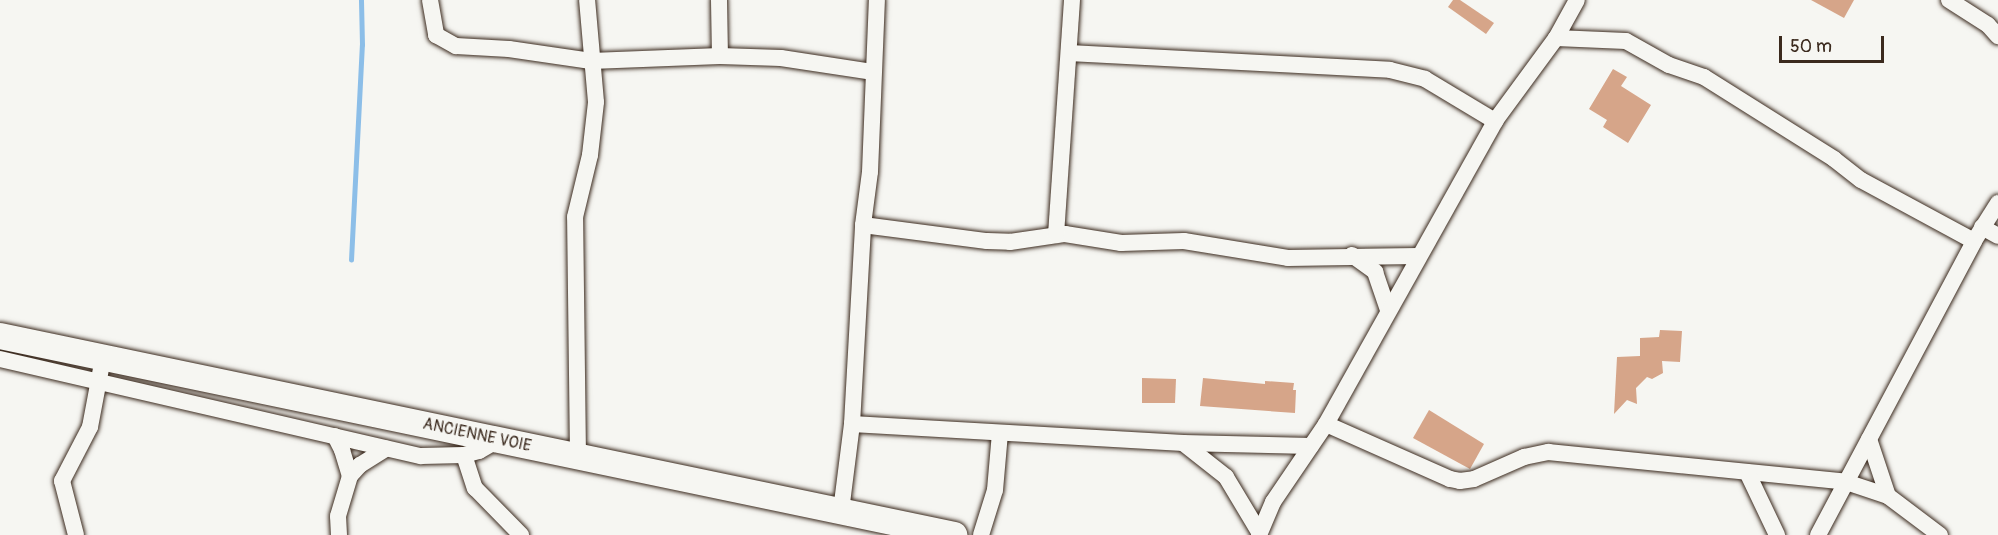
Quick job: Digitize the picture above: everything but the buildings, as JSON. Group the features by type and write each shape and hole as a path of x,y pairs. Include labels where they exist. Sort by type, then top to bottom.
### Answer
{"main road":[{"name":"ANCIENNE VOIE","path":"0,336 100,369 498,440 954,535"}],"street":[{"path":"430,0 436,35 456,46 509,49 591,61 720,56 781,58 872,72"},
{"path":"578,456 575,228 590,156 596,102 586,0"},
{"path":"719,0 720,56"},
{"path":"841,511 852,424 863,225 870,172 872,72 877,0"},
{"path":"1056,235 1072,0"},
{"path":"1259,534 1273,502 1326,424 1418,256 1496,121 1556,38 1577,0"},
{"path":"1949,0 1988,25 1998,36"},
{"path":"1556,38 1626,41 1669,65 1704,77 1834,159 1862,180 1978,234 1998,236"},
{"path":"1069,53 1390,70 1425,79 1496,121"},
{"path":"1818,535 1978,234 1998,203"},
{"path":"863,225 987,241 1010,242 1056,235 1121,243 1184,241 1288,258 1351,255 1418,256"},
{"path":"1351,255 1375,272 1388,310"},
{"path":"0,359 100,369 335,436 422,456 464,455 479,451 498,440"},
{"path":"76,535 62,481 87,435 100,369"},
{"path":"852,424 1183,443 1311,446"},
{"path":"1326,424 1450,479 1460,481 1474,479 1540,453 1846,482 1888,496 1940,535"},
{"path":"981,535 995,489 1000,433"},
{"path":"335,436 345,456 350,476"},
{"path":"1869,439 1888,496"},
{"path":"1183,443 1226,477 1259,534"},
{"path":"339,535 338,516 350,476 360,465 386,449"},
{"path":"464,455 475,488 521,535"},
{"path":"1747,472 1777,535"}],"waterway":[{"path":"351,260 362,45 361,0"}]}
